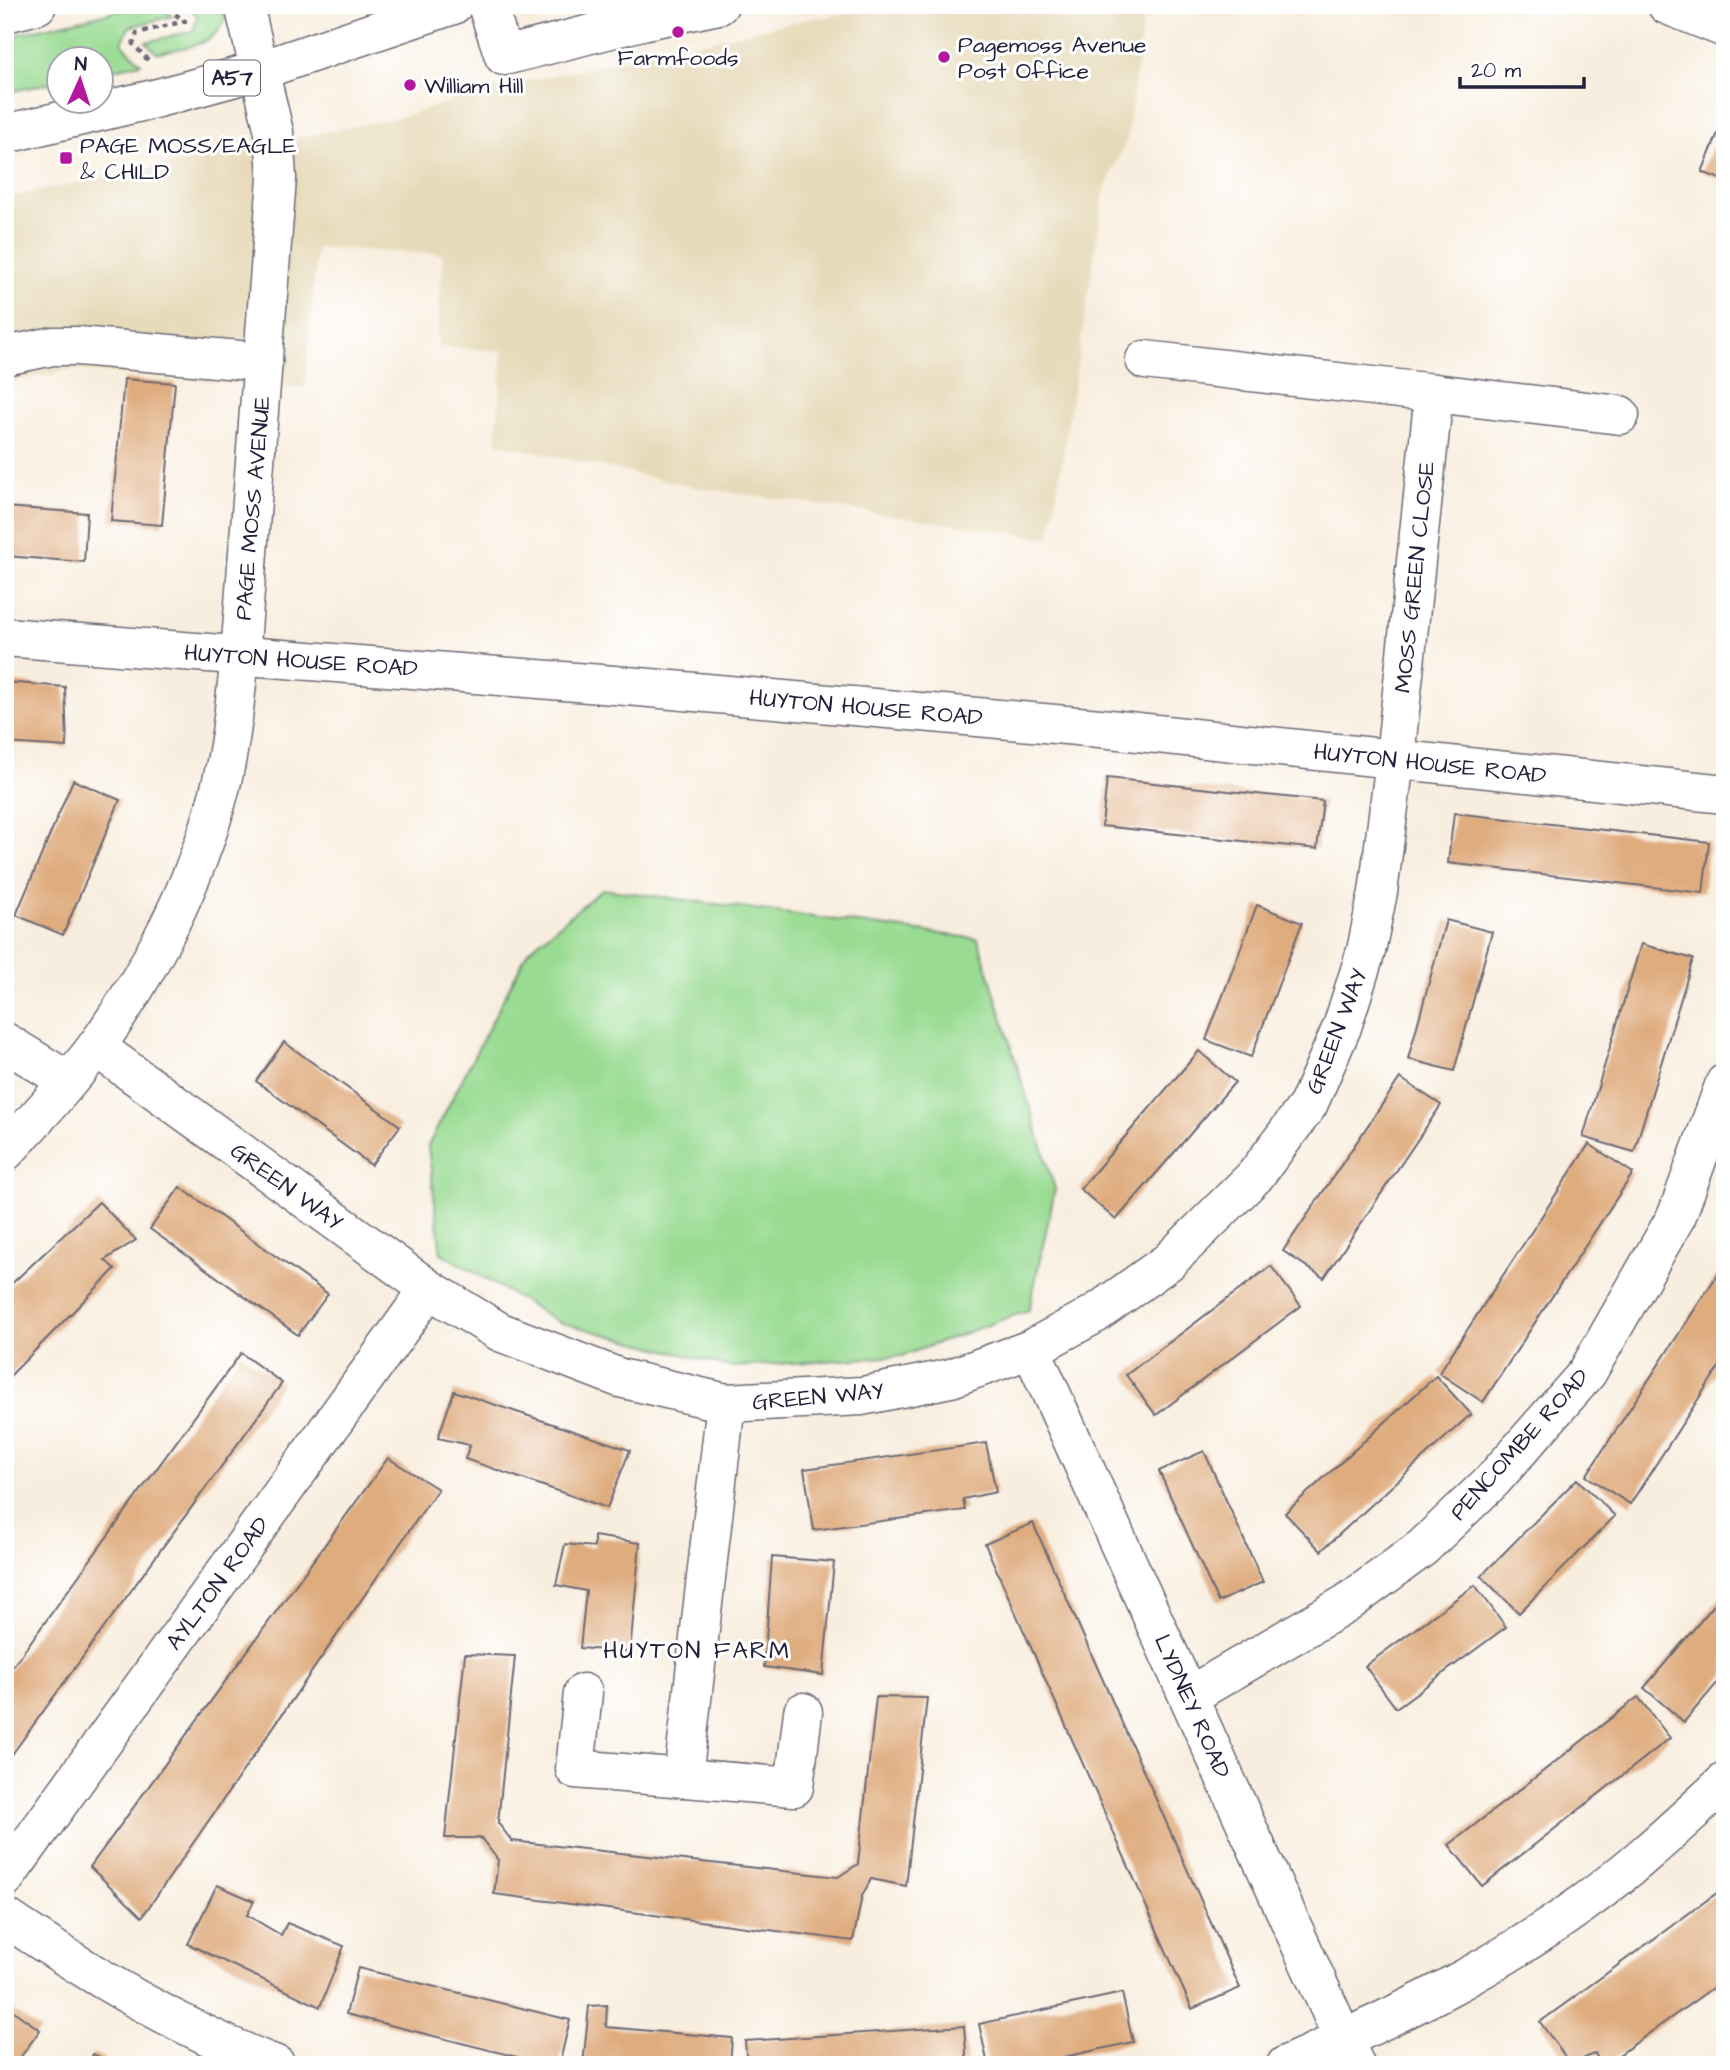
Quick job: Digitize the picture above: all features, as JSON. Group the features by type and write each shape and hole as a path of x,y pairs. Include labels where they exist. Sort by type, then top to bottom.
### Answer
{"main road":[{"path":"5,13 37,5"},
{"name":"PAGE MOSS AVENUE","path":"5,1152 96,1047 160,940 180,901 209,826 227,753 240,656 277,178 274,132 244,5"},
{"name":"A57","path":"5,134 158,98 261,70 453,5"},
{"path":"487,5 504,56 642,21 719,5"},
{"path":"1667,5 1725,28"},
{"path":"5,356 53,346 78,346 264,362"},
{"path":"1145,360 1620,415"},
{"name":"MOSS GREEN CLOSE","path":"1395,761 1434,393"},
{"name":"HUYTON HOUSE ROAD","path":"5,637 639,687 1127,731 1725,794"},
{"name":"GREEN WAY","path":"96,1047 429,1289 500,1332 620,1378 726,1404 862,1396 951,1378 1031,1349 1094,1314 1168,1262 1255,1175 1308,1105 1342,1027 1366,951 1378,892 1395,761"},
{"path":"5,1042 68,1081"},
{"name":"PENCOMBE ROAD","path":"1189,1696 1346,1604 1422,1548 1493,1480 1587,1373 1677,1215 1725,1083"},
{"name":"AYLTON ROAD","path":"5,1878 429,1289"},
{"name":"LYDNEY ROAD","path":"1031,1349 1349,2052"},
{"path":"683,1778 726,1404"},
{"path":"583,1693 575,1769 794,1787 803,1712"},
{"path":"1286,2065 1349,2052 1397,2016 1521,1946 1584,1903 1639,1860 1725,1782"},
{"path":"5,1917 135,1999 194,2029 276,2065"}],"path":[{"path":"148,60 133,44 137,33 185,21 162,5"}],"shaded area":[{"path":"907,5 1119,5 1144,11 1127,140 1105,188 1050,538 695,487 496,443 503,351 437,346 443,254 317,248 305,388 72,370 5,383 5,198 400,117 488,90 803,20"}],"green space":[{"path":"144,5 155,5 173,16 129,27 122,43 141,63 116,69 116,46 46,46 46,84 5,93 5,37"},
{"path":"186,5 218,5 225,17 221,27 207,40 198,44 157,53 146,42 193,31 198,16"},
{"path":"602,889 978,939 1055,1189 1029,1310 902,1356 731,1367 559,1322 441,1253 428,1146 528,951"}],"building":[{"path":"1721,126 1725,128 1725,181 1702,172"},
{"path":"124,379 175,383 162,525 111,521"},
{"path":"5,507 87,513 84,562 5,556"},
{"path":"5,682 65,687 67,747 5,743"},
{"path":"1107,778 1323,801 1317,849 1102,826"},
{"path":"73,780 120,800 63,935 16,915"},
{"path":"1454,813 1709,842 1703,893 1448,863"},
{"path":"1257,905 1302,923 1251,1057 1206,1040"},
{"path":"1446,920 1492,932 1454,1071 1408,1059"},
{"path":"1641,944 1693,959 1634,1152 1583,1137"},
{"path":"284,1042 400,1126 371,1165 256,1081"},
{"path":"1199,1051 1235,1082 1116,1220 1080,1189"},
{"path":"1400,1078 1441,1105 1324,1278 1283,1251"},
{"path":"1589,1144 1633,1173 1483,1402 1439,1373"},
{"path":"180,1187 328,1294 298,1335 150,1229"},
{"path":"99,1202 136,1240 105,1260 115,1269 5,1381 5,1290"},
{"path":"1725,1263 1725,1358 1630,1504 1586,1476"},
{"path":"1271,1266 1301,1306 1156,1415 1126,1375"},
{"path":"241,1353 282,1383 5,1764 5,1677"},
{"path":"1436,1376 1471,1414 1321,1551 1285,1513"},
{"path":"454,1391 630,1450 607,1508 465,1459 470,1445 438,1438"},
{"path":"986,1443 996,1492 963,1499 965,1510 814,1530 804,1469"},
{"path":"1204,1451 1263,1582 1218,1602 1159,1471"},
{"path":"388,1458 438,1489 142,1917 90,1867"},
{"path":"1577,1479 1615,1516 1519,1613 1481,1576"},
{"path":"1033,1523 1240,1988 1192,2009 985,1544"},
{"path":"594,1536 640,1543 630,1652 580,1648 586,1591 556,1585 565,1544 594,1547"},
{"path":"772,1557 834,1562 823,1675 764,1667"},
{"path":"1475,1585 1506,1627 1396,1708 1365,1666"},
{"path":"1725,1592 1725,1674 1684,1722 1644,1688"},
{"path":"465,1654 515,1656 498,1823 512,1841 838,1877 858,1864 876,1697 927,1698 906,1886 871,1879 862,1896 853,1941 494,1894 498,1860 481,1838 445,1838"},
{"path":"1638,1697 1670,1738 1482,1886 1449,1845"},
{"path":"217,1885 254,1901 247,1915 281,1935 287,1923 344,1946 320,2007 188,1944"},
{"path":"1725,1887 1725,1979 1605,2065 1601,2065 1595,2053 1571,2065 1540,2022"},
{"path":"358,1968 570,2020 559,2065 549,2065 346,2014"},
{"path":"1122,1993 1133,2042 1027,2065 988,2065 979,2024"},
{"path":"5,2005 40,2030 15,2065 5,2065"},
{"path":"607,2005 606,2027 732,2038 730,2065 583,2065 589,2006"},
{"path":"964,2026 967,2065 747,2065 745,2041"},
{"path":"93,2054 115,2065 88,2065"}],"place":[{"name":"Farmfoods","path":"678,32"},
{"name":"Pagemoss Avenue Post Office","path":"944,57"},
{"name":"William Hill","path":"410,85"},
{"name":"PAGE MOSS/EAGLE & CHILD","path":"66,158"}],"district":[{"name":"HUYTON FARM","path":"697,1650"}]}
